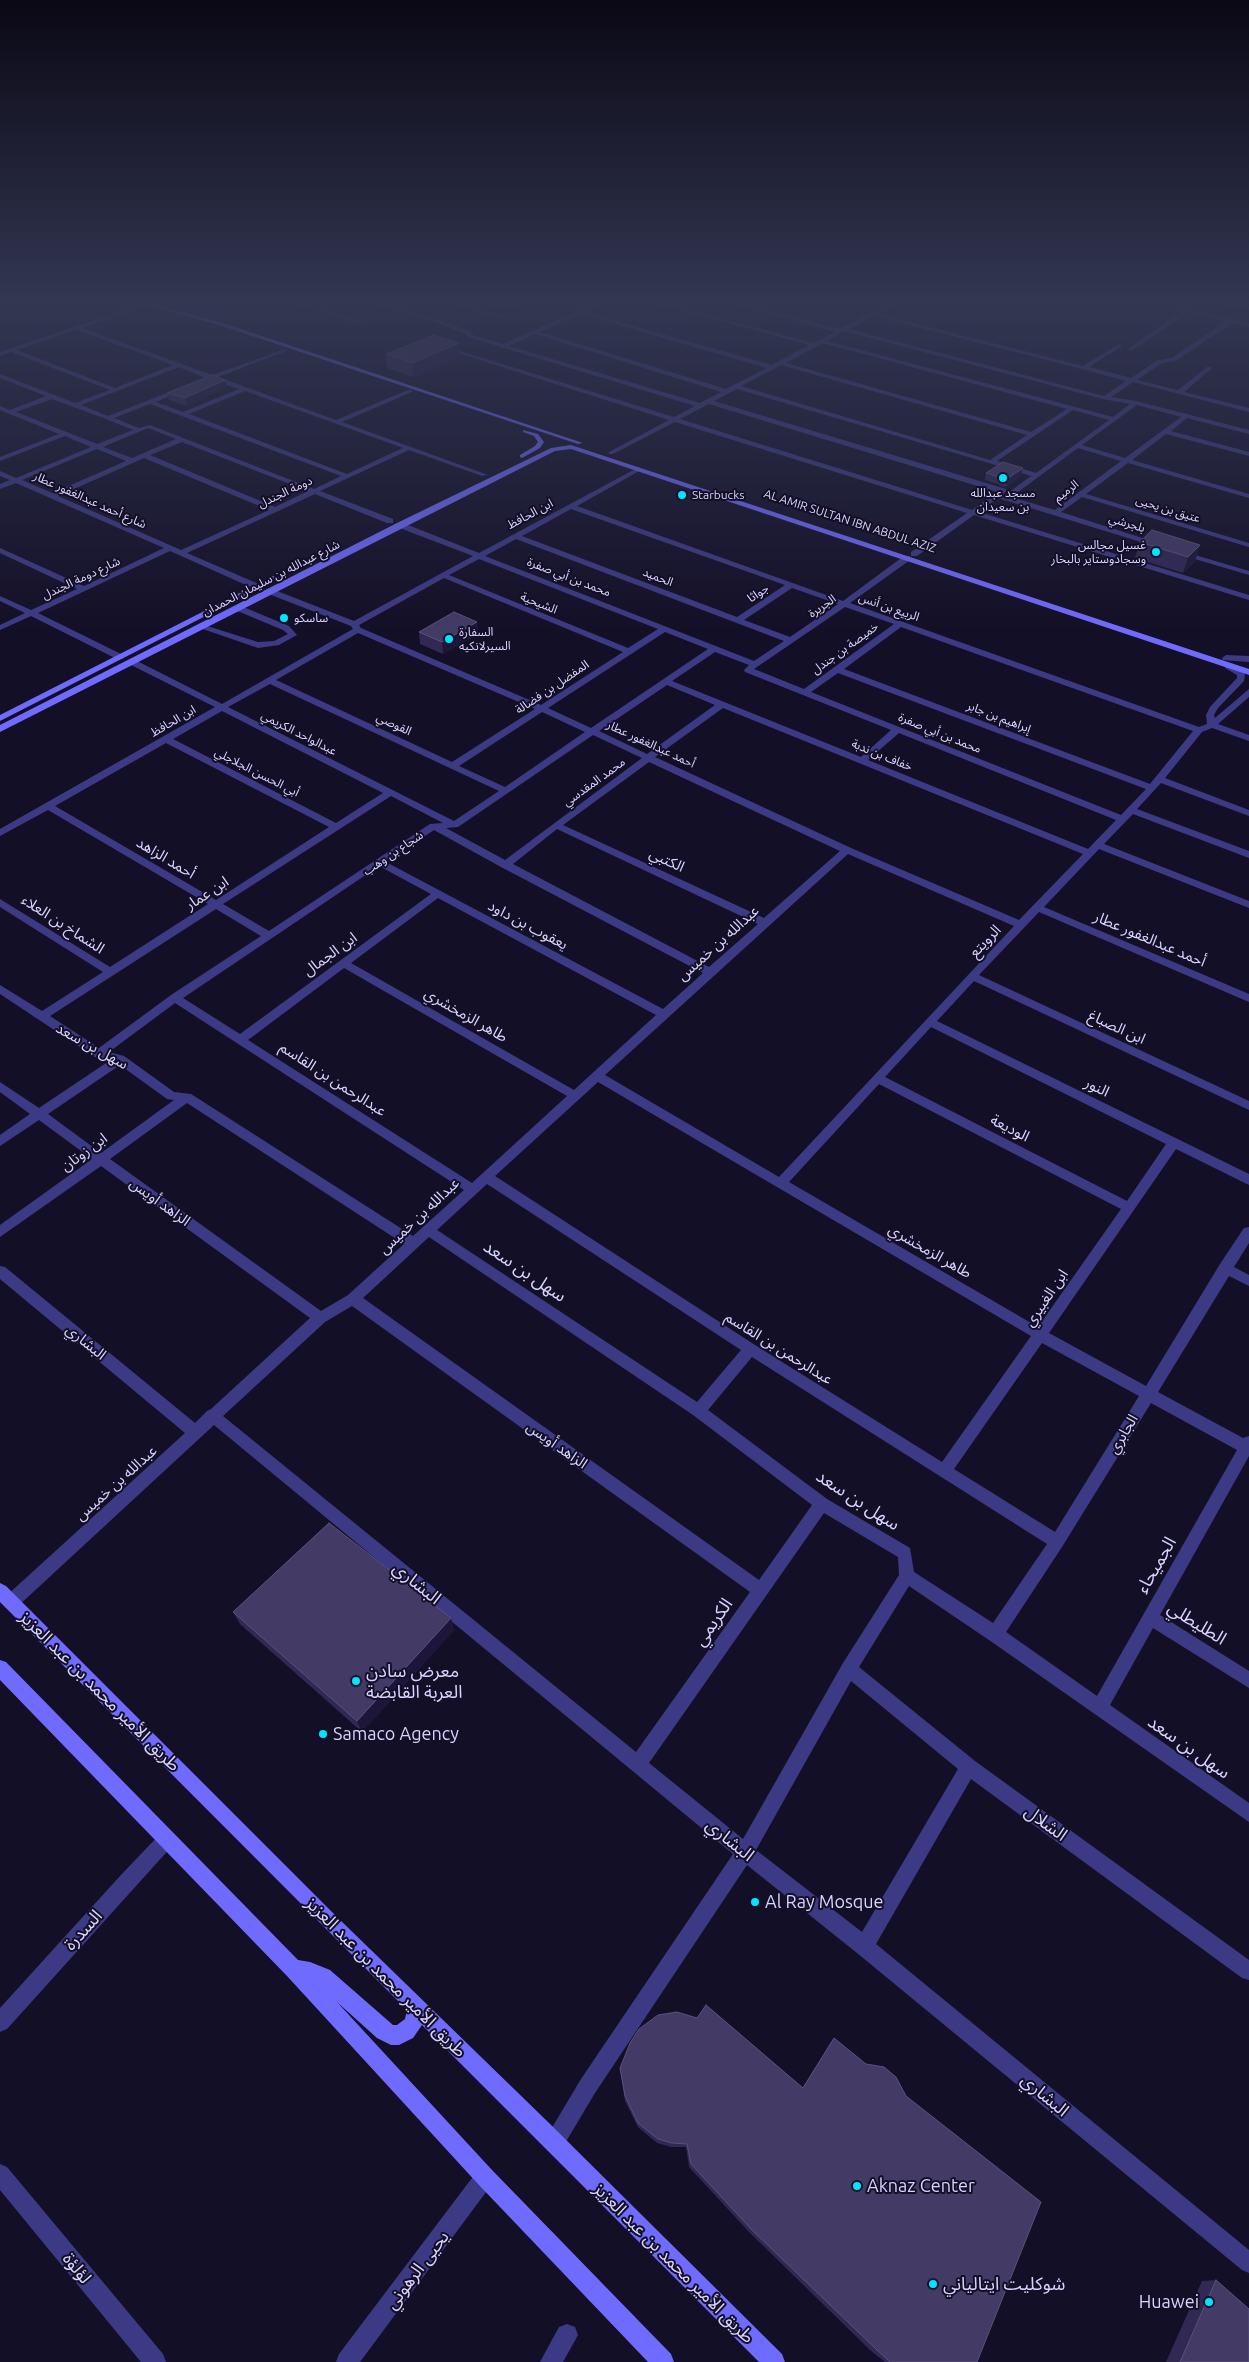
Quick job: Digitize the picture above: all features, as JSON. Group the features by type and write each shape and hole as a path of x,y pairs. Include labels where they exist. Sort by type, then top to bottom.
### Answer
{"street":[{"path":"6,410 133,461"},
{"path":"10,412 15,410"},
{"path":"89,410 139,430"},
{"path":"108,418 129,410"},
{"path":"173,410 346,476"},
{"path":"183,414 192,410"},
{"path":"304,410 484,475"},
{"path":"336,422 364,410"},
{"name":"AL AMIR SULTAN IBN ABDUL AZIZ","path":"463,410 557,443 574,444 639,469 910,556"},
{"path":"464,410 538,437 554,446 557,443"},
{"path":"647,410 1249,598"},
{"path":"611,453 691,410"},
{"name":"بلجرشي","path":"736,410 1166,547"},
{"path":"816,410 1035,475"},
{"path":"946,410 1033,435"},
{"path":"991,462 1069,410"},
{"path":"1076,410 1113,419"},
{"name":"الجريرة","path":"752,667 792,641 973,512 1035,475 1126,410"},
{"path":"1164,410 1249,432"},
{"name":"الرميم","path":"1056,513 1186,416"},
{"path":"0,487 148,426 390,521"},
{"path":"1164,431 1249,454"},
{"path":"0,459 64,434"},
{"name":"AL AMIR SULTAN IBN ABDUL AZIZ","path":"538,437 611,453 1227,662 1249,672"},
{"name":"شارع عبدالله بن سليمان الحمدان","path":"0,718 484,475 538,437"},
{"path":"52,496 182,439"},
{"name":"شارع عبدالله بن سليمان الحمدان","path":"0,729 557,443"},
{"path":"1076,446 1249,496"},
{"name":"دومة الجندل","path":"181,553 408,448"},
{"path":"144,455 274,509"},
{"name":"ابن الحافظ","path":"0,833 221,707 271,681 356,627 442,576 639,469"},
{"name":"شارع أحمد عبدالغفور عطار","path":"0,473 171,548"},
{"name":"عتيق بن يحيى","path":"1080,494 1249,545"},
{"name":"الربيع بن أنس","path":"570,506 1199,730"},
{"name":"محمد بن أبي صفرة","path":"400,525 715,648 806,692 1123,819"},
{"name":"الحميد","path":"515,536 792,641"},
{"path":"171,548 258,587"},
{"name":"شارع دومة الجندل","path":"0,628 171,548"},
{"path":"0,550 84,589"},
{"path":"1175,550 1249,573"},
{"name":"الشيحية","path":"442,576 628,650"},
{"name":"جواثا","path":"738,620 791,585"},
{"name":"أحمد عبدالغفور عطار","path":"269,591 543,709 847,850 1021,925"},
{"path":"0,598 120,657"},
{"path":"201,627 258,645 276,642 293,634 286,628 238,608"},
{"name":"خميصة بن جندل","path":"806,692 900,624"},
{"name":"المفضل بن فضالة","path":"454,765 543,709 628,650 665,628"},
{"path":"455,825 715,648"},
{"path":"1227,662 1249,660"},
{"name":"عبدالواحد الكريمي","path":"132,662 455,825"},
{"name":"AL AMIR SULTAN IBN ABDUL AZIZ","path":"1227,662 1249,666"},
{"path":"1227,662 1241,674 1241,679 1214,708 1210,715 1212,725 1249,738"},
{"name":"إبراهيم بن جابر","path":"837,669 1152,788"},
{"name":"القوصي","path":"271,681 454,765 506,792"},
{"name":"خفاف بن ندبة","path":"665,681 1089,854"},
{"name":"الرويتع","path":"781,1182 972,976 1132,810 1199,730 1212,725 1249,692"},
{"name":"محمد المقدسي","path":"505,864 722,704"},
{"path":"862,760 898,729"},
{"name":"أبي الحسن الجلاجلي","path":"166,740 336,826"},
{"path":"1159,779 1249,813"},
{"name":"ابن عمار","path":"41,1017 389,793"},
{"name":"أحمد الزاهد","path":"48,806 270,936"},
{"path":"1132,810 1249,855"},
{"name":"شجاع بن وهب","path":"100,1054 175,998 434,826 455,825"},
{"name":"الكتبي","path":"556,825 765,923"},
{"path":"434,826 710,972"},
{"path":"1098,845 1249,905"},
{"name":"عبدالله بن خميس","path":"6,1596 195,1432 320,1318 353,1300 574,1095 847,850"},
{"name":"يعقوب بن داود","path":"379,862 663,1014"},
{"name":"ابن الجمال","path":"241,1039 437,894"},
{"name":"الشماخ بن العلاء","path":"0,902 110,972"},
{"name":"أحمد عبدالغفور عطار","path":"1038,908 1249,998"},
{"name":"طاهر الزمخشري","path":"343,963 574,1095"},
{"name":"ابن الصباغ","path":"972,976 1249,1106"},
{"name":"سهل بن سعد","path":"0,989 100,1054 120,1059 171,1096 187,1097 413,1243"},
{"name":"عبدالرحمن بن القاسم","path":"175,998 472,1189"},
{"name":"النور","path":"930,1022 1249,1180"},
{"path":"0,1141 120,1059"},
{"name":"طاهر الزمخشري","path":"597,1076 1040,1335 1147,1394 1248,1446"},
{"name":"الوديعة","path":"877,1078 1128,1207"},
{"name":"الزاهد أويس","path":"0,1086 320,1318"},
{"name":"ابن زوتان","path":"0,1232 187,1097"},
{"name":"ابن الغبيري","path":"944,1471 1174,1144"},
{"name":"عبدالرحمن بن القاسم","path":"486,1178 750,1349 1057,1542"},
{"name":"سهل بن سعد","path":"428,1231 698,1411 822,1504 905,1554 907,1576 995,1634 1249,1813"},
{"name":"الجابري","path":"995,1634 1057,1542 1249,1232"},
{"path":"1225,1268 1249,1281"},
{"name":"البشاري","path":"0,1272 195,1432"},
{"name":"الزاهد أويس","path":"353,1300 760,1590"},
{"path":"698,1411 750,1349"},
{"name":"البشاري","path":"212,1415 745,1852 864,1946 1249,2263"},
{"name":"الجميحاء","path":"1099,1708 1248,1446"},
{"name":"الكريمي","path":"638,1764 822,1504"},
{"path":"554,2143 588,2086 745,1852 849,1669 907,1576"},
{"name":"طريق الأمير محمد بن عبد العزيز","path":"6,1596 774,2362"},
{"name":"الطليطلي","path":"1150,1617 1249,1680"},
{"path":"0,1668 294,1969 485,2177 663,2362"},
{"name":"الشلال","path":"849,1669 969,1767 1249,1971"},
{"path":"864,1946 969,1767"},
{"name":"السدرة","path":"0,2022 126,1882 168,1839"},
{"path":"294,1969 310,1971 324,1976 384,2031 391,2035 399,2035 413,2024 417,2007"},
{"name":"لؤلؤة","path":"0,2174 155,2362"},
{"name":"يحيى الرهوني","path":"347,2362 485,2177"},
{"path":"551,2362 567,2335"}],"building":[{"path":"1003,462 1023,468 1007,479 986,473"},
{"path":"1152,530 1200,545 1188,557 1140,542"},
{"path":"454,612 477,622 442,642 419,632"},
{"name":"معرض سادن العربة القابضة","path":"329,1523 451,1618 357,1721 233,1612"},
{"name":"Aknaz Center","path":"706,2005 803,2088 834,2038 866,2064 884,2067 896,2077 906,2096 1041,2202 977,2362 890,2362 752,2230 691,2164 687,2144 672,2143 658,2139 638,2123 625,2096 620,2068 630,2043 639,2029 658,2015 677,2012 697,2018"},
{"name":"Huawei","path":"1216,2280 1249,2309 1249,2362 1180,2362"}],"place":[{"name":"مسجد عبدالله بن سعيدان","path":"1003,478"},
{"name":"Starbucks","path":"682,495"},
{"name":"غسيل مجالس وسجادوستاير بالبخار","path":"1156,552"},
{"name":"ساسكو","path":"284,618"},
{"name":"السفارة السيرلانكيه","path":"449,639"},
{"name":"معرض سادن العربة القابضة","path":"356,1681"},
{"name":"Samaco Agency","path":"323,1734"},
{"name":"Al Ray Mosque","path":"755,1902"},
{"name":"Aknaz Center","path":"857,2186"},
{"name":"شوكليت ايتالياني","path":"933,2284"},
{"name":"Huawei","path":"1209,2302"}]}
